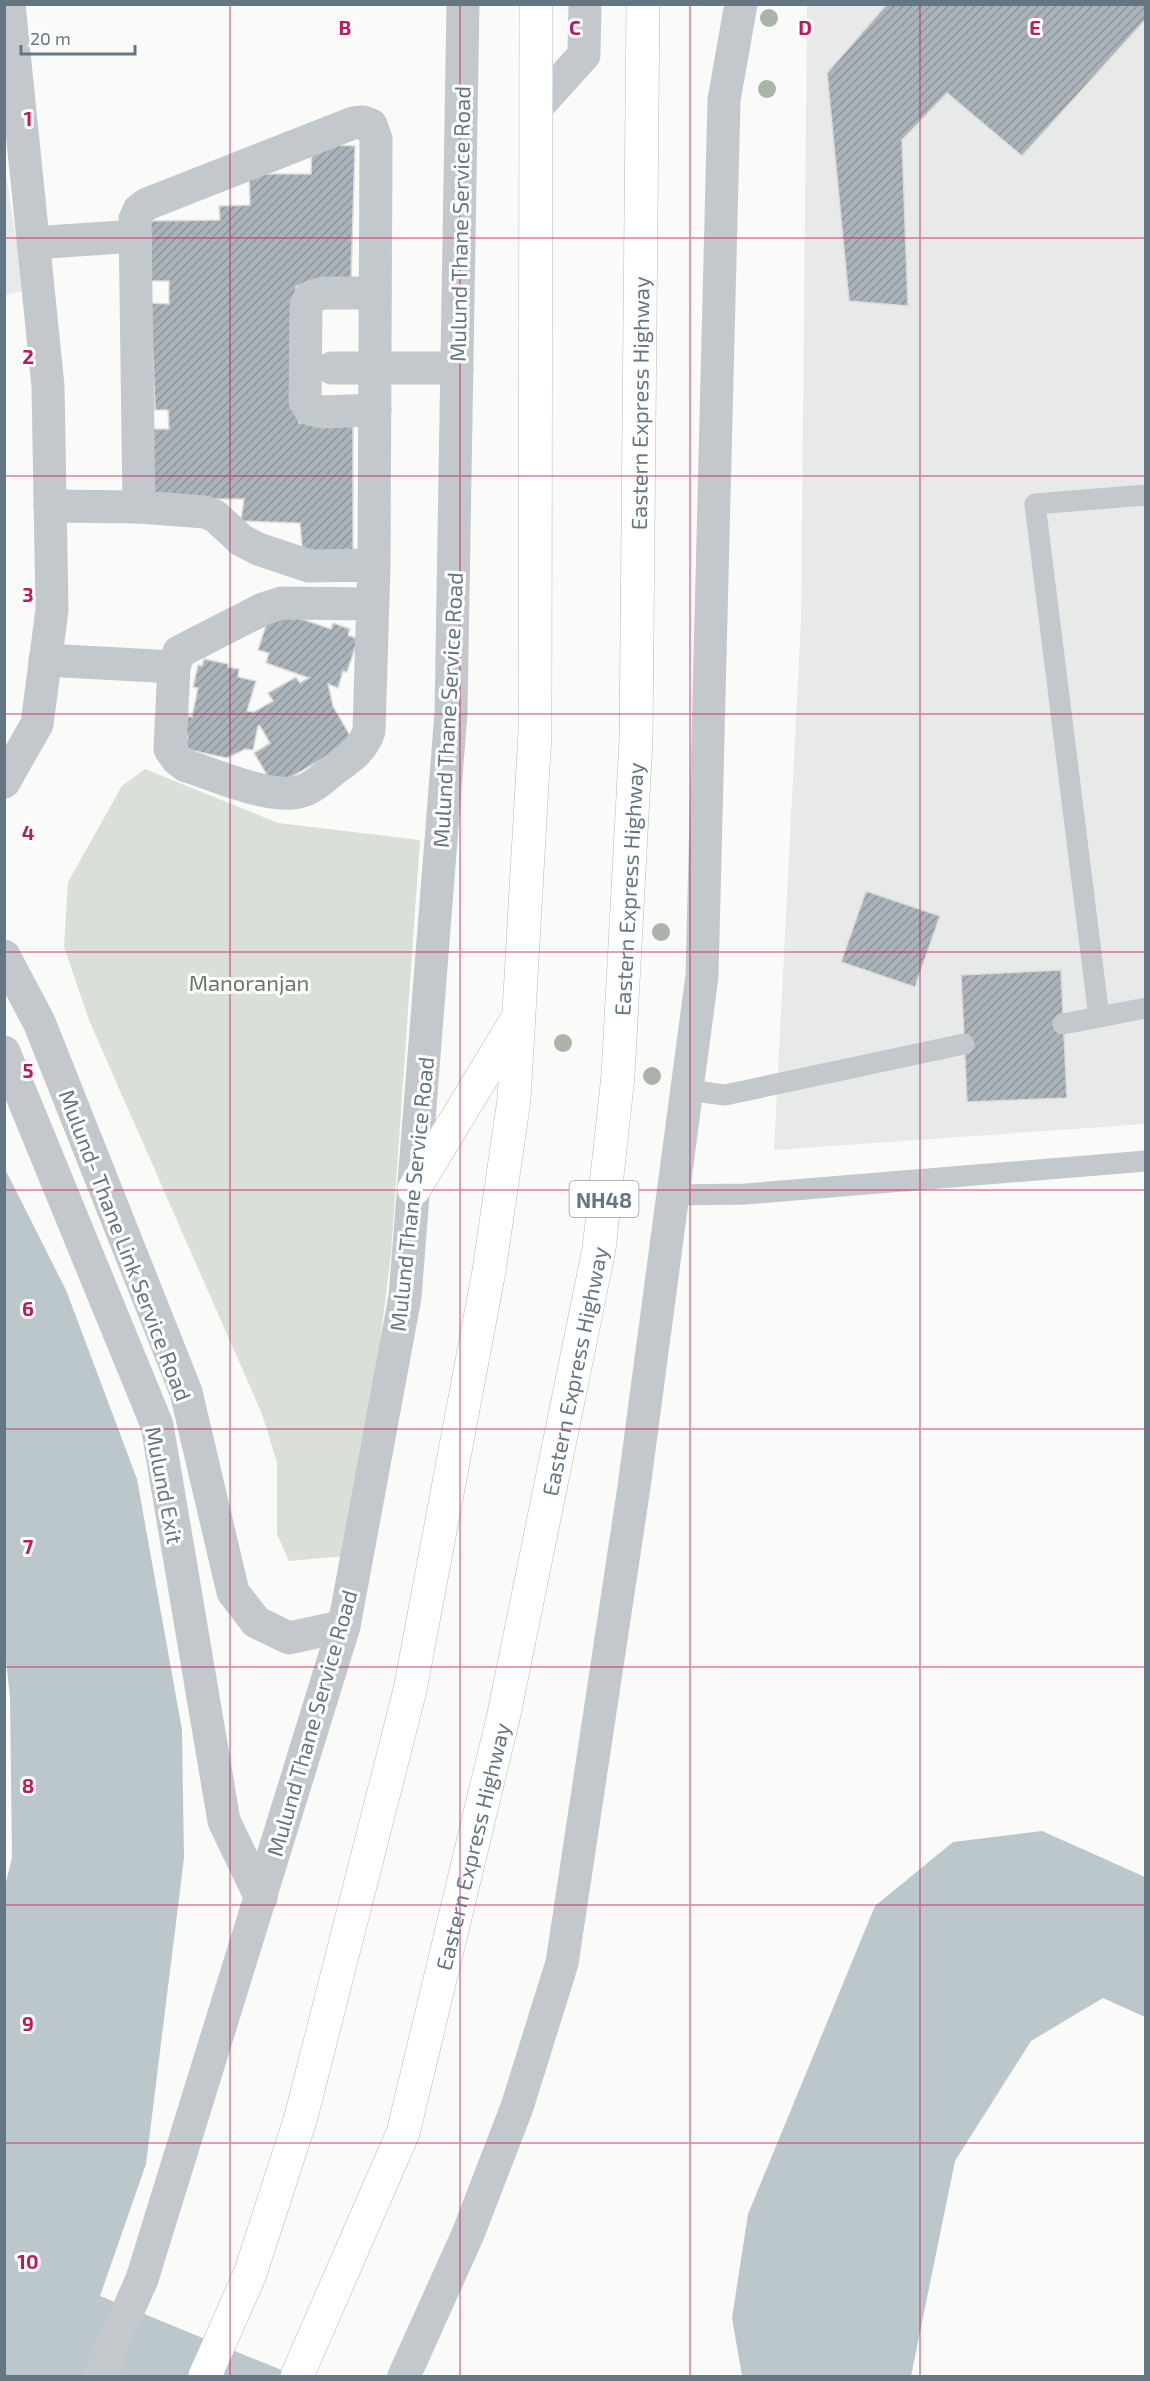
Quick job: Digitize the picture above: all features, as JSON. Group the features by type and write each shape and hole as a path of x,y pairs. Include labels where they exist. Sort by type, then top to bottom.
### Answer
{"highway":[{"path":"205,2376 250,2274 302,2117 410,1690 489,1271 514,1100 535,732 536,4"},
{"name":"Eastern Express Highway","path":"302,2365 403,2133 504,1714 599,1249 618,1076 636,740 643,4"},
{"path":"414,1189 519,1017"}],"street":[{"path":"4,782 36,724 52,610 48,386 9,4"},
{"name":"Mulund Thane Service Road","path":"99,2376 142,2279 344,1626 405,1297 451,713 463,4"},
{"path":"537,107 584,55 585,4"},
{"path":"410,2365 468,2234 517,2107 562,1963 633,1499 702,976 724,100 741,4"},
{"path":"139,507 135,219 139,210 147,204 353,123 363,122 371,125 376,140 374,565 373,604 369,731 365,744 356,753 304,791 272,793 186,765 177,759 170,749 174,667 179,652 263,609 282,603 373,604"},
{"path":"33,243 136,236"},
{"path":"375,293 323,293 310,297 306,306 305,389 305,401 310,409 322,412 375,410"},
{"path":"332,368 458,368"},
{"path":"50,506 139,507 205,512 224,522 241,540 258,549 309,566 374,565"},
{"path":"45,660 174,667"},
{"name":"Mulund- Thane Link Service Road","path":"4,956 39,1022 186,1392 233,1592 256,1622 289,1638 344,1626"},
{"name":"Mulund Exit","path":"4,1052 156,1425 224,1821 261,1898"}],"lane":[{"path":"1099,1017 1035,504 1146,495"},
{"path":"1063,1024 1146,1008"},
{"path":"687,1090 725,1095 964,1044"},
{"path":"674,1195 745,1194 1146,1161"}],"shaded area":[{"path":"807,5 1145,5 1145,1124 774,1150 801,620"},
{"path":"4,160 24,291 5,295 4,295"},
{"path":"4,1167 66,1290 137,1479 182,1730 184,1858 146,2164 100,2296 296,2376 5,2376 4,1890 12,1858 10,1697 4,1643"},
{"path":"1042,1831 1145,1877 1145,2017 1103,1998 1031,2041 955,2161 911,2376 742,2376 732,2318 748,2214 875,1906 953,1842"}],"green space":[{"name":"Manoranjan","path":"145,769 278,823 420,840 391,1254 358,1519 345,1556 289,1561 277,1534 277,1462 262,1414 89,1020 64,947 68,882 122,786"}],"building":[{"path":"887,4 1146,4 1146,19 1022,156 947,93 902,140 908,306 849,301 827,73"},
{"path":"312,144 355,146 351,280 296,286 299,423 353,421 353,553 303,556 300,523 241,521 244,499 151,499 153,429 169,429 168,410 155,410 151,303 169,304 169,281 151,281 148,221 220,220 219,206 250,205 249,174 311,174"},
{"path":"278,611 331,629 333,623 350,629 348,635 358,639 347,672 343,671 338,688 328,684 333,706 353,741 274,787 254,753 270,743 260,726 258,726 253,750 245,749 227,758 185,749 188,736 184,735 188,716 192,717 198,688 193,687 198,665 202,666 204,659 228,664 228,667 239,669 238,677 256,681 247,711 254,712 273,701 268,693 296,677 300,683 309,678 266,663 269,653 258,650 269,616"},
{"path":"866,891 940,916 915,987 841,962"},
{"path":"1061,970 1067,1098 967,1102 961,975"}]}
